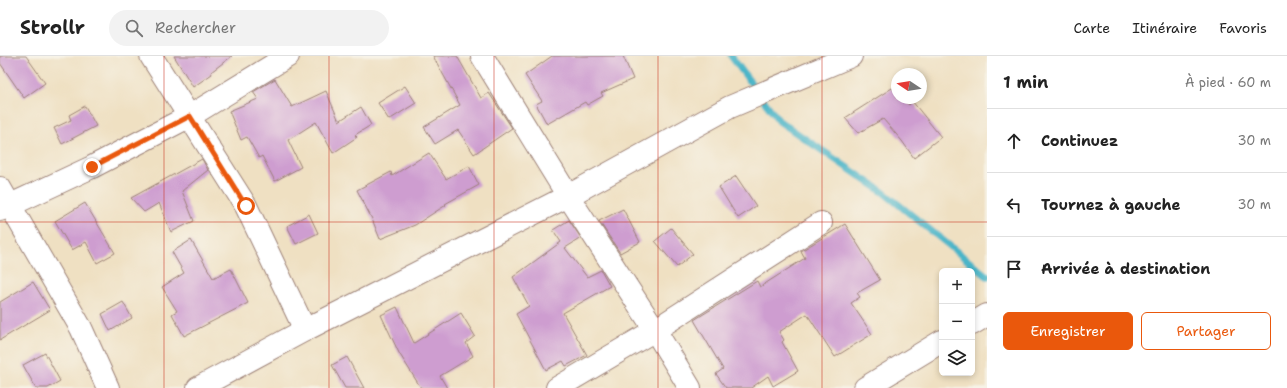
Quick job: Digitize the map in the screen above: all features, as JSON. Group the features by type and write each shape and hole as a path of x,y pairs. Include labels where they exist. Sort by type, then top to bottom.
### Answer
{"street":[{"path":"151,56 246,206 305,330"},
{"path":"108,388 80,328 3,201 92,167 190,116 288,56"},
{"path":"482,56 568,196 655,330 690,388"},
{"path":"198,388 305,330 568,196 730,106 851,56"},
{"path":"556,388 655,330 821,223"},
{"path":"975,322 987,315"},
{"path":"865,388 939,344"}],"building":[{"path":"0,56 26,56 45,83 24,98 0,63"},
{"path":"174,56 232,56 211,72 212,74 193,87"},
{"path":"433,56 457,56 481,98 489,93 512,128 474,154 458,130 435,144 424,127 460,105"},
{"path":"552,56 623,56 633,79 601,93 603,96 587,105 585,102 547,124 536,104 542,101 525,75"},
{"path":"275,79 292,107 326,91 339,121 361,107 371,125 355,135 357,137 333,153 316,122 288,140 301,167 275,181 262,156 259,158 247,137 241,140 229,111 258,99 253,92"},
{"path":"405,86 416,103 389,120 378,103"},
{"path":"891,89 891,104 914,104 941,137 914,158 883,119 858,133 845,118"},
{"path":"85,106 96,126 62,144 54,128 71,120 69,115"},
{"path":"429,153 446,179 469,166 479,185 445,204 446,205 415,225 380,239 372,219 357,190 391,172 392,176"},
{"path":"202,159 208,170 182,191 194,221 171,232 159,203 144,212 131,198"},
{"path":"736,176 756,206 738,218 719,187"},
{"path":"85,203 115,253 97,263 86,242 72,250 55,221"},
{"path":"623,209 640,242 620,253 599,221"},
{"path":"309,214 318,233 296,244 287,226"},
{"path":"569,220 581,238 565,248 587,277 601,270 610,286 563,313 587,355 566,366 563,361 546,370 516,314 529,306 513,277 561,242 553,230"},
{"path":"845,224 880,280 857,293 860,297 851,303 872,334 835,357 807,314 779,332 784,340 782,342 798,371 773,386 768,376 751,388 726,388 716,374 723,369 694,320 757,281 760,287 805,258 801,251"},
{"path":"671,228 693,254 677,267 655,241"},
{"path":"191,240 213,278 231,269 248,303 184,336 172,314 177,311 162,287 184,273 172,252"},
{"path":"33,282 50,310 0,340 0,302"},
{"path":"123,302 132,318 110,331 102,314"},
{"path":"397,307 414,343 461,313 475,336 466,343 473,356 440,376 447,388 421,388 399,353 381,315"},
{"path":"45,353 60,381 48,388 36,388 23,365"},
{"path":"347,357 364,388 345,388 332,365"}],"waterway":[{"path":"731,56 779,121 883,192 987,276"}],"route":[{"path":"92,167 190,116 246,206"}]}
